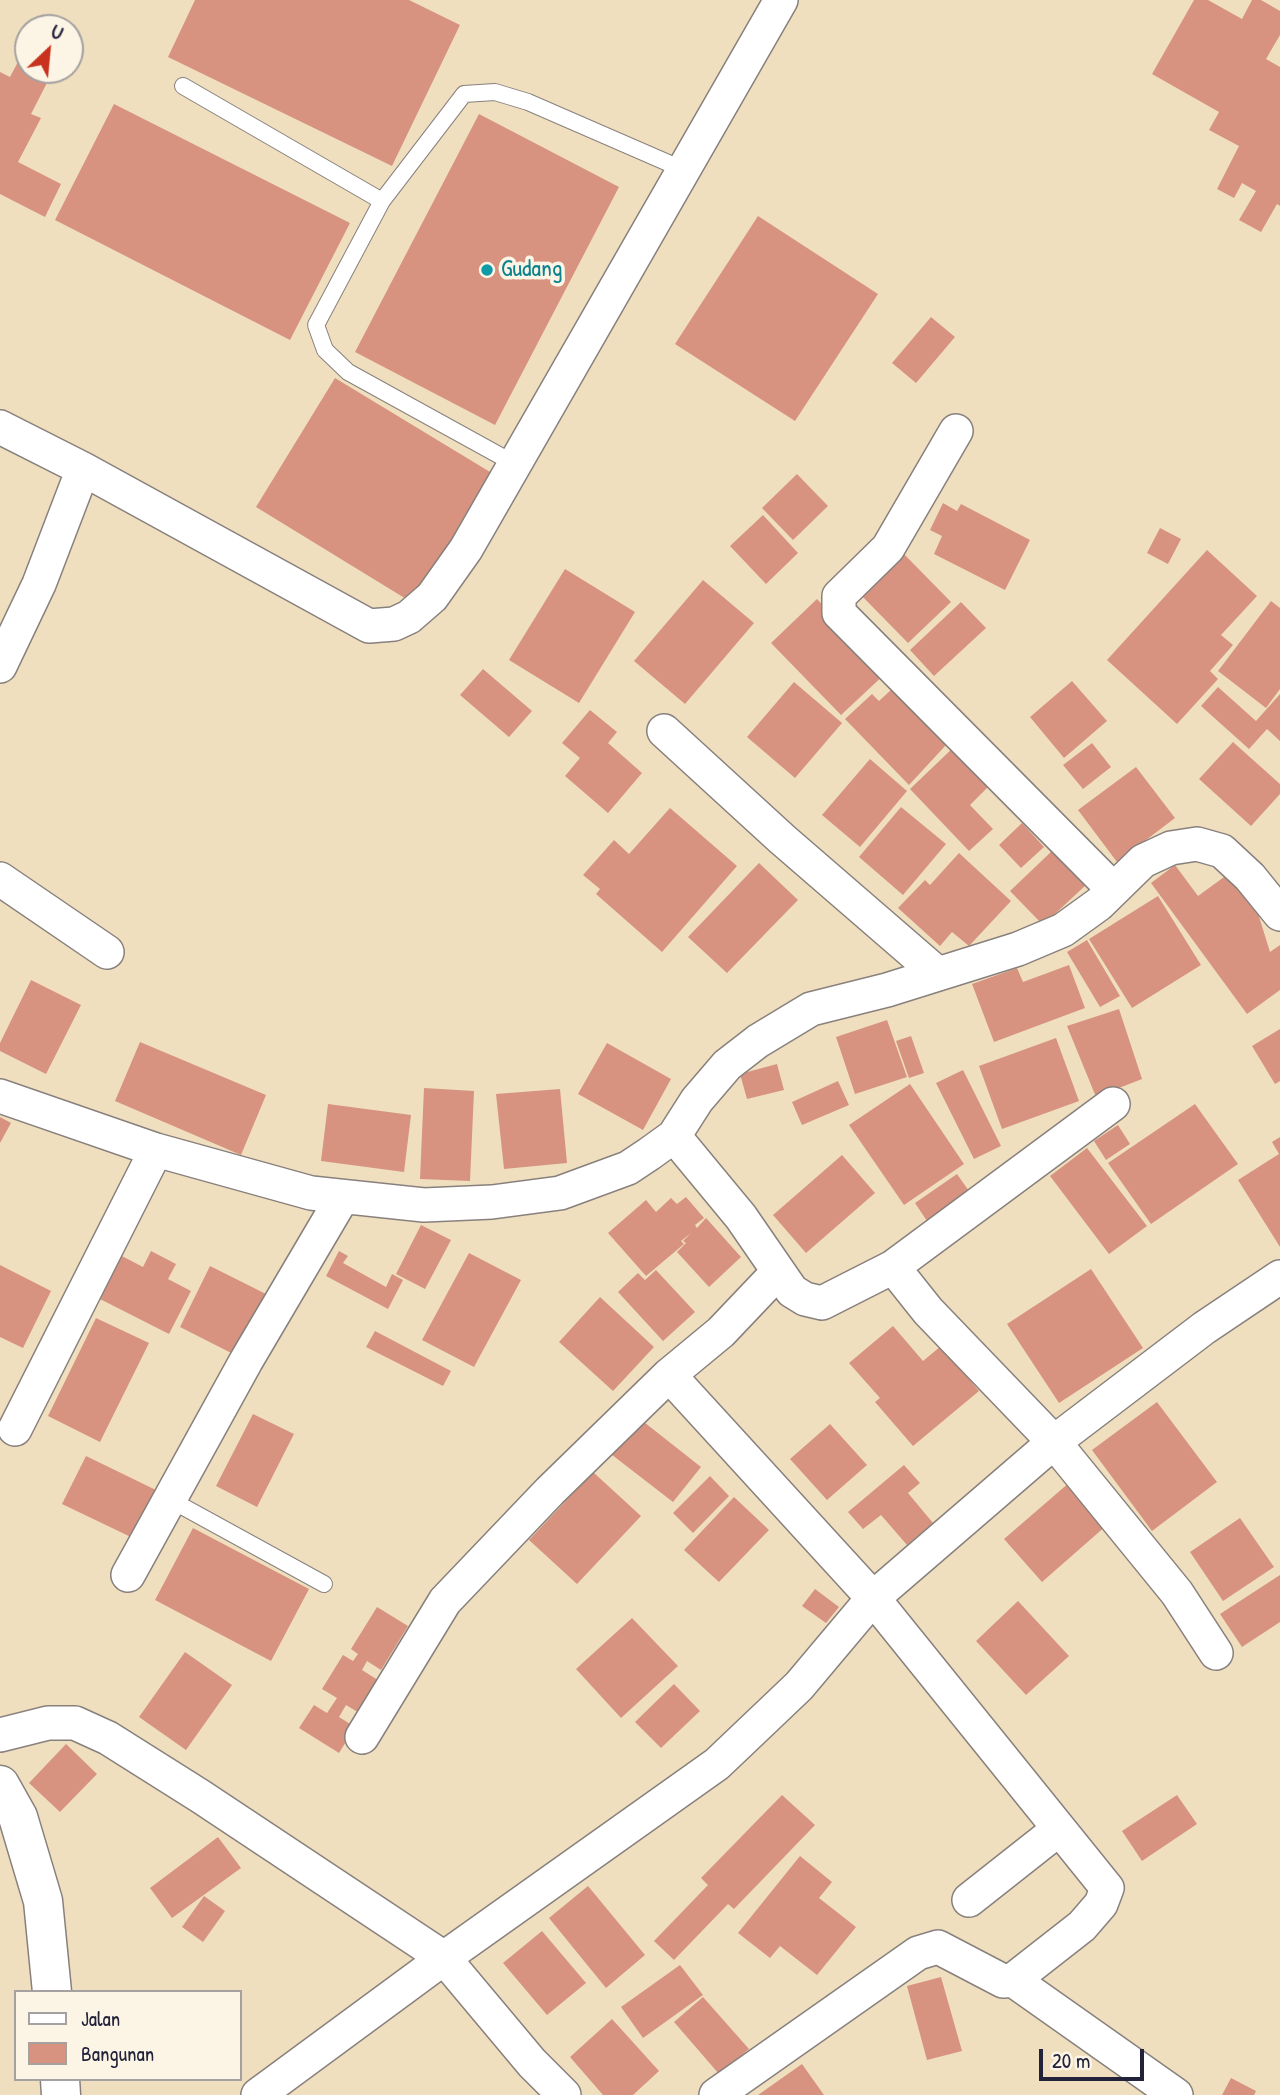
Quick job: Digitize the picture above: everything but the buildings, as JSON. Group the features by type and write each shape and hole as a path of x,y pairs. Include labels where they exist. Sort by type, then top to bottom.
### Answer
{"street":[{"path":"0,427 83,469 369,626 394,624 409,617 432,597 467,549 781,0"},
{"path":"956,431 888,548 839,596 839,613 1113,889"},
{"path":"0,666 39,584 83,469"},
{"path":"664,731 782,839 938,974"},
{"path":"0,1096 156,1150 311,1194 424,1205 492,1202 560,1194 628,1168 674,1136 697,1100 727,1065 758,1041 811,1009 1018,950 1063,930 1098,904 1143,861 1171,848 1196,844 1222,851 1250,877 1280,914"},
{"path":"0,879 107,953"},
{"path":"674,1136 741,1217 792,1291 805,1299 822,1303 893,1267 1113,1104"},
{"path":"15,1429 156,1150"},
{"path":"128,1575 342,1198"},
{"path":"893,1267 928,1311 1054,1441 1177,1593 1216,1653"},
{"path":"362,1737 445,1601 550,1491 670,1375 721,1332 778,1272"},
{"path":"258,2095 443,1958 717,1764 799,1686 873,1598 1054,1441 1204,1328 1280,1277"},
{"path":"670,1375 873,1598 1107,1888 1105,1898 1082,1926 1013,1980 1003,1981 938,1947 918,1953 716,2095"},
{"path":"0,1735 48,1723 75,1723 108,1738 443,1958 532,2063 564,2095"},
{"path":"0,1785 18,1817 43,1901 52,1990"},
{"path":"969,1900 1059,1829"},
{"path":"1013,1980 1176,2095"}],"lane":[{"path":"183,86 382,201"},
{"path":"515,464 348,372 325,350 316,325 382,201 464,94 495,92 528,102 682,170"},
{"path":"169,1499 324,1584"}],"place":[{"name":"Gudang","path":"487,270"}]}
